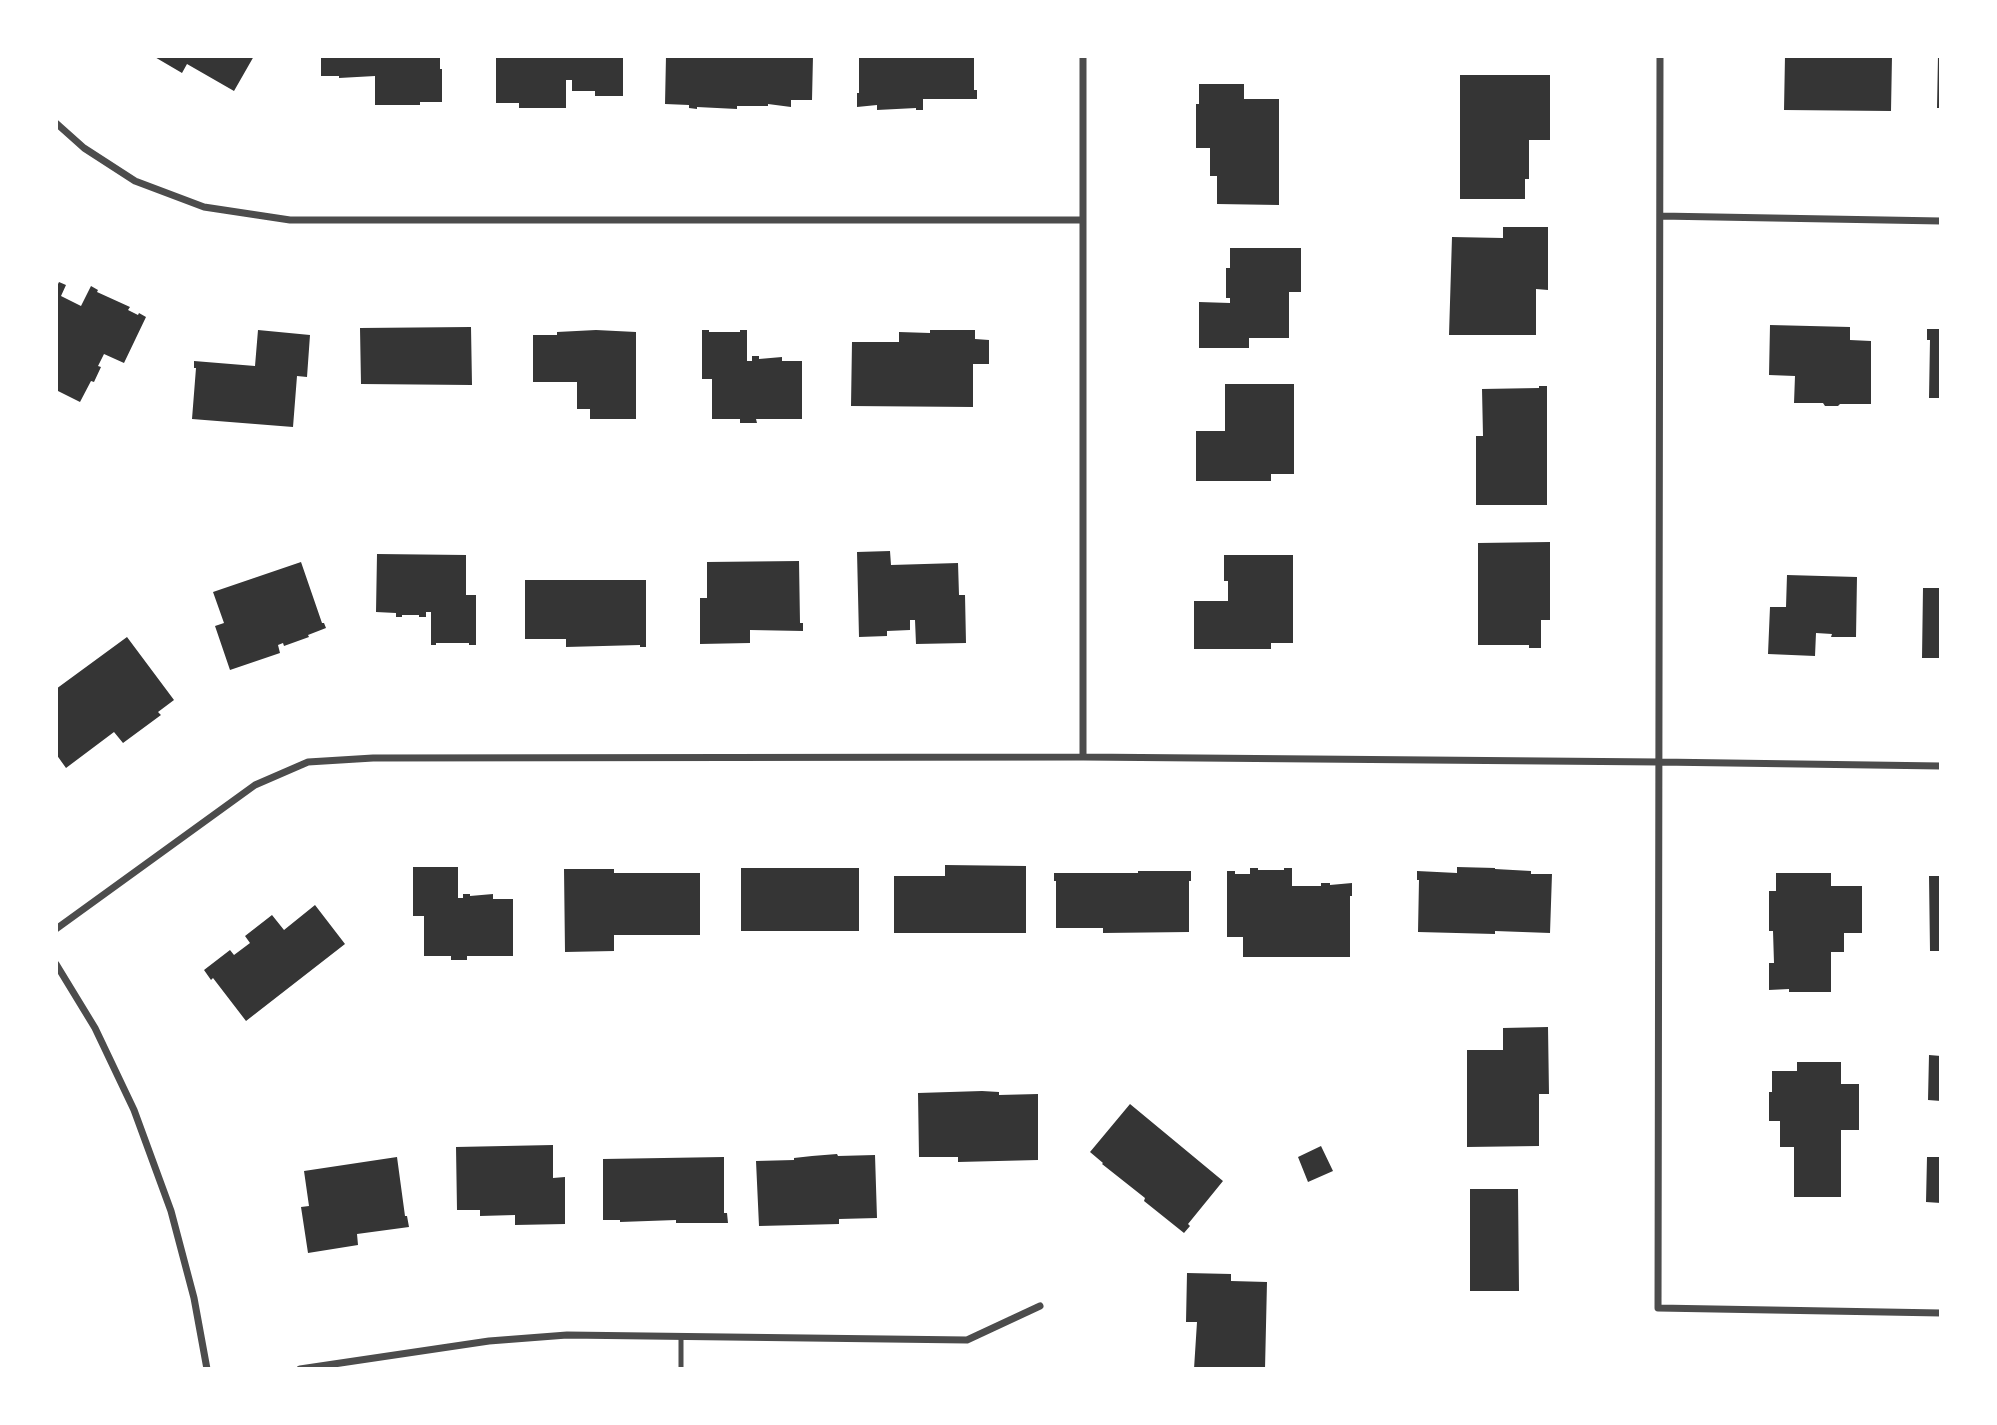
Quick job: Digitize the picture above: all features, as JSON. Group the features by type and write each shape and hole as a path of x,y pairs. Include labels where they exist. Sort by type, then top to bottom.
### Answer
{"street":[{"path":"1083,56 1083,757"},
{"path":"1660,56 1658,1308 1941,1313"},
{"path":"56,123 84,148 135,181 204,206 290,220 1083,220"},
{"path":"1660,216 1941,221"},
{"path":"56,929 255,785 308,762 387,758 1083,757 1941,766"},
{"path":"56,964 95,1028 134,1110 172,1211 194,1298 207,1369"},
{"path":"300,1369 489,1341 568,1335 967,1340 1040,1306"}],"lane":[{"path":"681,1336 681,1369"}],"building":[{"path":"153,56 254,56 234,91 187,64 182,73"},
{"path":"321,56 440,56 442,102 375,105 375,76 321,76"},
{"path":"623,56 623,96 595,96 595,91 572,91 572,80 566,80 566,108 519,108 519,103 496,103 496,58"},
{"path":"666,56 813,56 812,100 791,100 791,107 768,104 737,106 737,109 697,109 689,108 689,105 665,104"},
{"path":"859,56 974,56 974,90 977,90 977,99 923,99 923,110 877,110 877,105 857,107"},
{"path":"1785,56 1892,56 1891,111 1784,110"},
{"path":"1938,56 1941,56 1941,108 1937,108"},
{"path":"1460,75 1550,75 1550,140 1529,140 1529,179 1525,179 1525,199 1460,199"},
{"path":"1199,84 1244,84 1244,99 1279,99 1279,205 1217,204 1217,176 1210,176 1210,148 1196,148"},
{"path":"1503,227 1548,227 1548,290 1536,289 1536,335 1449,335 1452,237 1503,238"},
{"path":"1230,248 1301,248 1301,292 1289,292 1289,338 1249,338 1249,348 1199,348 1199,302 1230,303 1230,298 1226,298 1226,268 1230,268"},
{"path":"56,282 66,285 61,296 81,306 91,286 98,290 97,292 130,307 128,310 146,317 124,363 104,354 94,382 91,381 80,402 56,390"},
{"path":"1770,325 1850,327 1850,340 1871,341 1871,404 1825,406 1823,403 1794,403 1795,376 1769,375"},
{"path":"471,327 472,385 361,384 360,328"},
{"path":"1927,329 1941,329 1941,398 1929,398 1930,340 1927,340"},
{"path":"258,330 310,335 307,377 297,376 293,427 192,419 196,368 194,361 255,366"},
{"path":"596,330 636,332 636,419 590,419 590,409 577,409 577,382 533,382 533,335"},
{"path":"702,330 747,330 747,361 752,361 752,356 759,356 759,359 782,357 782,361 802,361 802,419 756,419 757,423 740,423 740,419 712,419 712,379 702,379"},
{"path":"930,330 975,330 975,339 989,340 989,364 973,364 973,407 851,406 852,342 899,342 899,332 930,333"},
{"path":"1225,384 1294,384 1294,474 1271,474 1271,481 1196,481 1196,431 1225,431"},
{"path":"1547,386 1547,505 1476,505 1476,436 1483,436 1482,389"},
{"path":"1550,542 1550,620 1541,620 1541,648 1529,648 1529,645 1478,645 1478,543"},
{"path":"890,551 891,565 958,563 959,595 965,595 966,643 916,644 915,620 910,620 910,630 887,631 887,636 859,637 857,552"},
{"path":"377,554 466,555 466,595 476,595 476,645 431,645 431,612 426,612 426,617 396,617 396,613 376,612"},
{"path":"1224,555 1293,555 1293,643 1271,643 1271,649 1194,649 1194,601 1228,601 1228,581 1224,581"},
{"path":"799,561 800,623 803,623 803,631 750,630 750,643 700,644 700,598 707,598 707,562"},
{"path":"301,562 326,628 284,646 283,643 278,645 280,653 230,670 215,626 224,623 213,592"},
{"path":"1787,575 1857,577 1856,637 1831,637 1832,634 1816,633 1815,656 1768,654 1770,607 1786,607"},
{"path":"525,580 646,580 646,647 566,647 566,639 525,639"},
{"path":"1923,588 1941,588 1941,658 1922,658"},
{"path":"127,637 174,700 158,712 161,715 123,743 114,732 66,768 56,754 56,689"},
{"path":"945,865 1026,866 1026,933 894,933 894,876 945,876"},
{"path":"413,867 458,867 458,898 463,898 463,894 493,894 493,899 513,899 513,956 467,956 467,960 451,960 451,956 424,956 424,916 413,916"},
{"path":"1457,867 1552,874 1550,933 1418,932 1417,871 1457,873"},
{"path":"741,868 859,868 859,931 741,931"},
{"path":"1250,868 1292,868 1292,886 1352,883 1350,957 1243,957 1243,937 1227,937 1227,871 1250,874"},
{"path":"564,869 614,869 614,873 700,873 700,935 614,935 614,951 565,952"},
{"path":"1191,871 1189,932 1103,933 1103,928 1056,928 1054,873"},
{"path":"1776,873 1831,873 1831,886 1862,886 1862,933 1844,933 1844,952 1831,952 1831,992 1769,990 1769,963 1774,963 1773,931 1769,931 1769,891 1776,891"},
{"path":"1929,876 1941,876 1941,951 1930,951"},
{"path":"315,905 345,944 246,1021 204,970 230,950 234,955 250,943 245,936 272,915 284,930"},
{"path":"1548,1027 1549,1094 1539,1094 1539,1146 1467,1147 1467,1050 1503,1050 1503,1028"},
{"path":"1929,1055 1941,1056 1941,1101 1928,1100"},
{"path":"1797,1062 1841,1062 1841,1084 1859,1084 1859,1130 1841,1130 1841,1197 1794,1197 1794,1147 1780,1147 1780,1121 1769,1121 1772,1071 1797,1071"},
{"path":"999,1092 999,1095 1038,1094 1038,1160 958,1162 958,1157 919,1157 918,1093"},
{"path":"1130,1104 1223,1181 1188,1224 1190,1226 1184,1233 1090,1152"},
{"path":"553,1145 553,1178 565,1177 565,1224 515,1225 515,1215 480,1216 480,1210 457,1210 456,1147"},
{"path":"1321,1146 1333,1171 1308,1182 1298,1157"},
{"path":"837,1154 875,1155 877,1218 839,1219 839,1224 759,1226 756,1161 794,1160"},
{"path":"397,1157 409,1227 357,1234 358,1245 308,1253 301,1207 309,1206 304,1171"},
{"path":"724,1157 724,1213 727,1213 728,1223 603,1220 603,1159"},
{"path":"1927,1157 1941,1157 1941,1203 1926,1202"},
{"path":"1470,1189 1518,1189 1519,1291 1470,1291"},
{"path":"1187,1273 1231,1274 1231,1281 1267,1282 1265,1369 1194,1369 1197,1322 1186,1322"}]}
